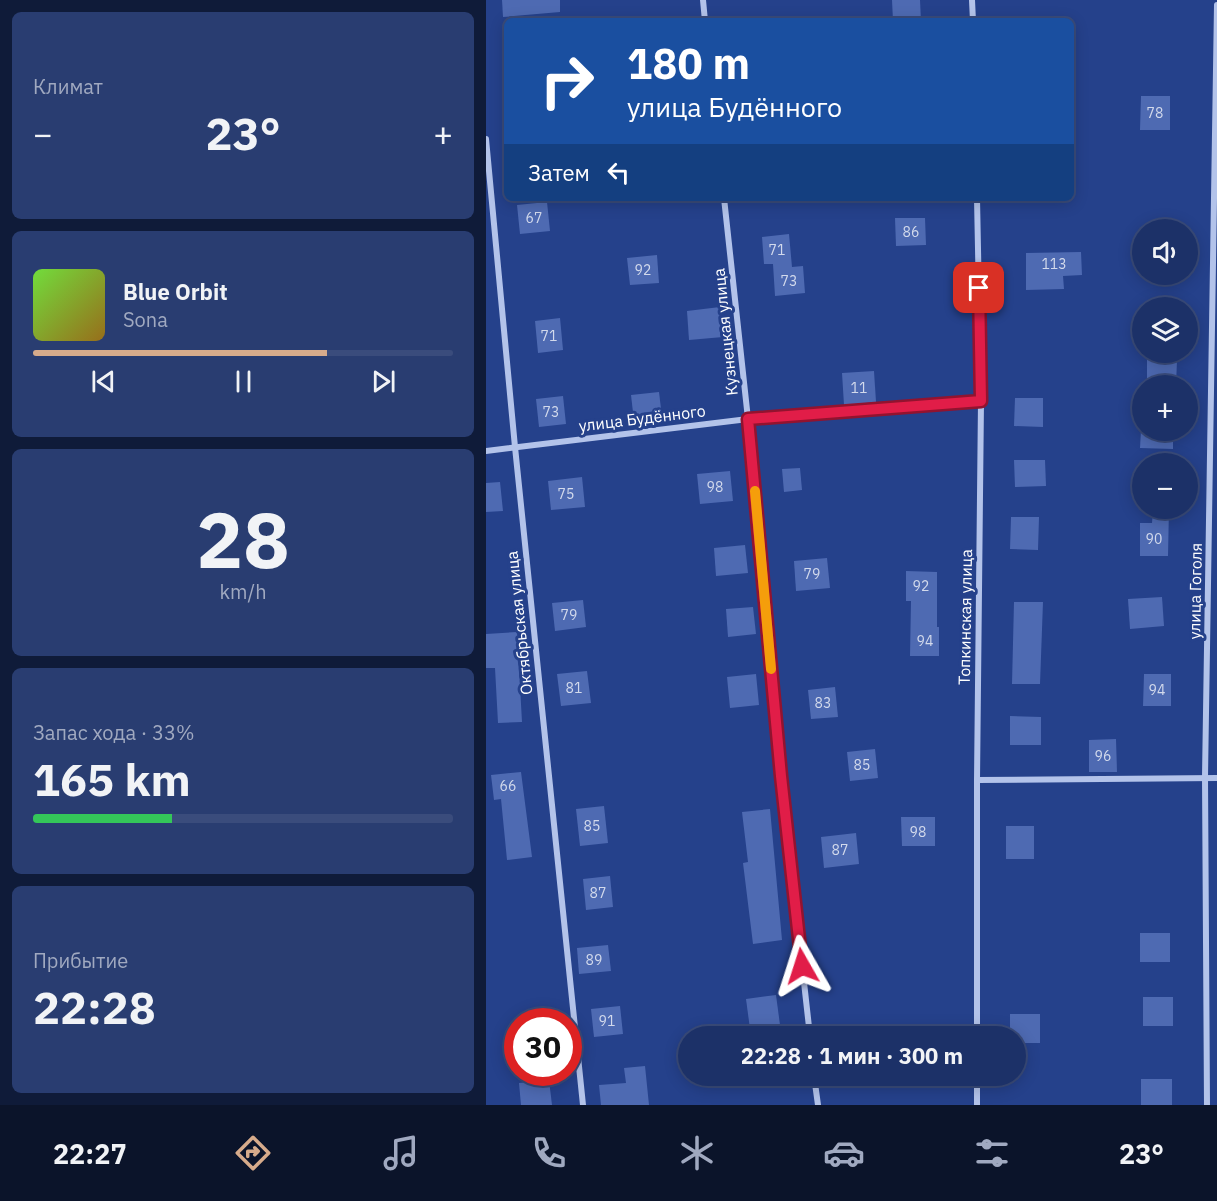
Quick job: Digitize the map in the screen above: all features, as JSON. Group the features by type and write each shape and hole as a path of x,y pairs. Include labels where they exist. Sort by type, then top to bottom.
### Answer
{"street":[{"path":"703,0 705,18"},
{"path":"972,0 973,18"},
{"name":"улица Гоголя","path":"1207,1105 1205,777 1217,5"},
{"name":"Октябрьская улица","path":"486,139 582,1105"},
{"name":"Кузнецкая улица","path":"724,201 748,419 781,776 809,1026"},
{"name":"Топкинская улица","path":"977,201 981,401 977,1026"},
{"name":"улица Будённого","path":"486,451 748,419 981,401"},
{"path":"977,780 1217,778"},
{"path":"815,1086 818,1105"},
{"path":"977,1086 977,1105"}],"building":[{"path":"502,0 560,0 560,12 503,17"},
{"path":"892,0 920,0 921,18 893,18"},
{"path":"1141,96 1170,96 1170,130 1140,130"},
{"path":"547,202 550,231 520,234 517,205"},
{"path":"895,218 925,218 926,245 896,246"},
{"path":"789,234 792,267 803,266 805,293 775,296 773,264 764,264 762,237"},
{"path":"1081,252 1082,275 1063,276 1064,289 1026,290 1026,253"},
{"path":"657,255 659,283 630,285 627,258"},
{"path":"720,307 723,337 689,340 687,311"},
{"path":"560,318 563,350 538,353 535,321"},
{"path":"1147,363 1177,363 1176,375 1147,375"},
{"path":"874,371 876,402 844,405 842,373"},
{"path":"659,392 662,417 634,421 631,395"},
{"path":"563,396 566,424 539,427 536,399"},
{"path":"1015,398 1043,398 1043,427 1014,426"},
{"path":"1140,441 1173,441 1173,449 1140,448"},
{"path":"1014,460 1045,460 1046,486 1015,487"},
{"path":"800,468 802,490 784,492 782,469"},
{"path":"730,471 733,501 700,504 697,474"},
{"path":"582,477 585,507 551,510 548,481"},
{"path":"500,482 503,511 486,512 486,483"},
{"path":"1011,517 1039,517 1038,550 1010,549"},
{"path":"1152,519 1169,519 1168,556 1140,556 1140,523 1152,523"},
{"path":"745,545 748,573 716,576 714,548"},
{"path":"827,558 830,588 796,591 794,561"},
{"path":"906,571 937,572 939,656 910,656 911,601 906,601"},
{"path":"1162,597 1164,626 1130,629 1128,599"},
{"path":"583,600 586,627 555,631 552,603"},
{"path":"1014,602 1043,602 1040,684 1012,684"},
{"path":"753,607 756,634 728,637 726,609"},
{"path":"517,632 522,722 498,723 495,668 486,668 486,634"},
{"path":"587,671 591,703 561,706 557,674"},
{"path":"756,674 759,705 730,708 727,677"},
{"path":"1144,674 1171,674 1171,706 1143,706"},
{"path":"835,687 838,717 811,719 808,690"},
{"path":"1010,716 1041,717 1041,745 1010,745"},
{"path":"1116,739 1117,772 1089,772 1089,740"},
{"path":"875,749 878,778 850,781 847,752"},
{"path":"521,772 532,857 507,860 501,799 494,800 491,775"},
{"path":"604,806 608,843 580,846 576,809"},
{"path":"770,809 782,940 753,944 743,863 748,862 742,812"},
{"path":"901,817 935,817 935,846 902,846"},
{"path":"1006,826 1034,826 1034,859 1006,859"},
{"path":"856,833 859,864 824,868 821,837"},
{"path":"610,876 613,907 586,910 583,879"},
{"path":"1140,933 1170,933 1170,962 1140,962"},
{"path":"608,945 611,971 579,974 577,948"},
{"path":"776,995 780,1025 750,1026 746,999"},
{"path":"1143,997 1173,997 1173,1026 1143,1026"},
{"path":"620,1006 623,1034 594,1037 591,1009"},
{"path":"1010,1014 1040,1014 1040,1043 1026,1043 1026,1026 1010,1026"},
{"path":"645,1066 649,1105 601,1105 599,1085 626,1083 624,1068"},
{"path":"1141,1079 1172,1079 1172,1105 1141,1105"},
{"path":"519,1086 550,1086 552,1105 521,1105"}],"slow traffic":[{"path":"755,491 771,669"}],"route":[{"path":"802,966 781,776 748,419 981,401 979,288"}]}
